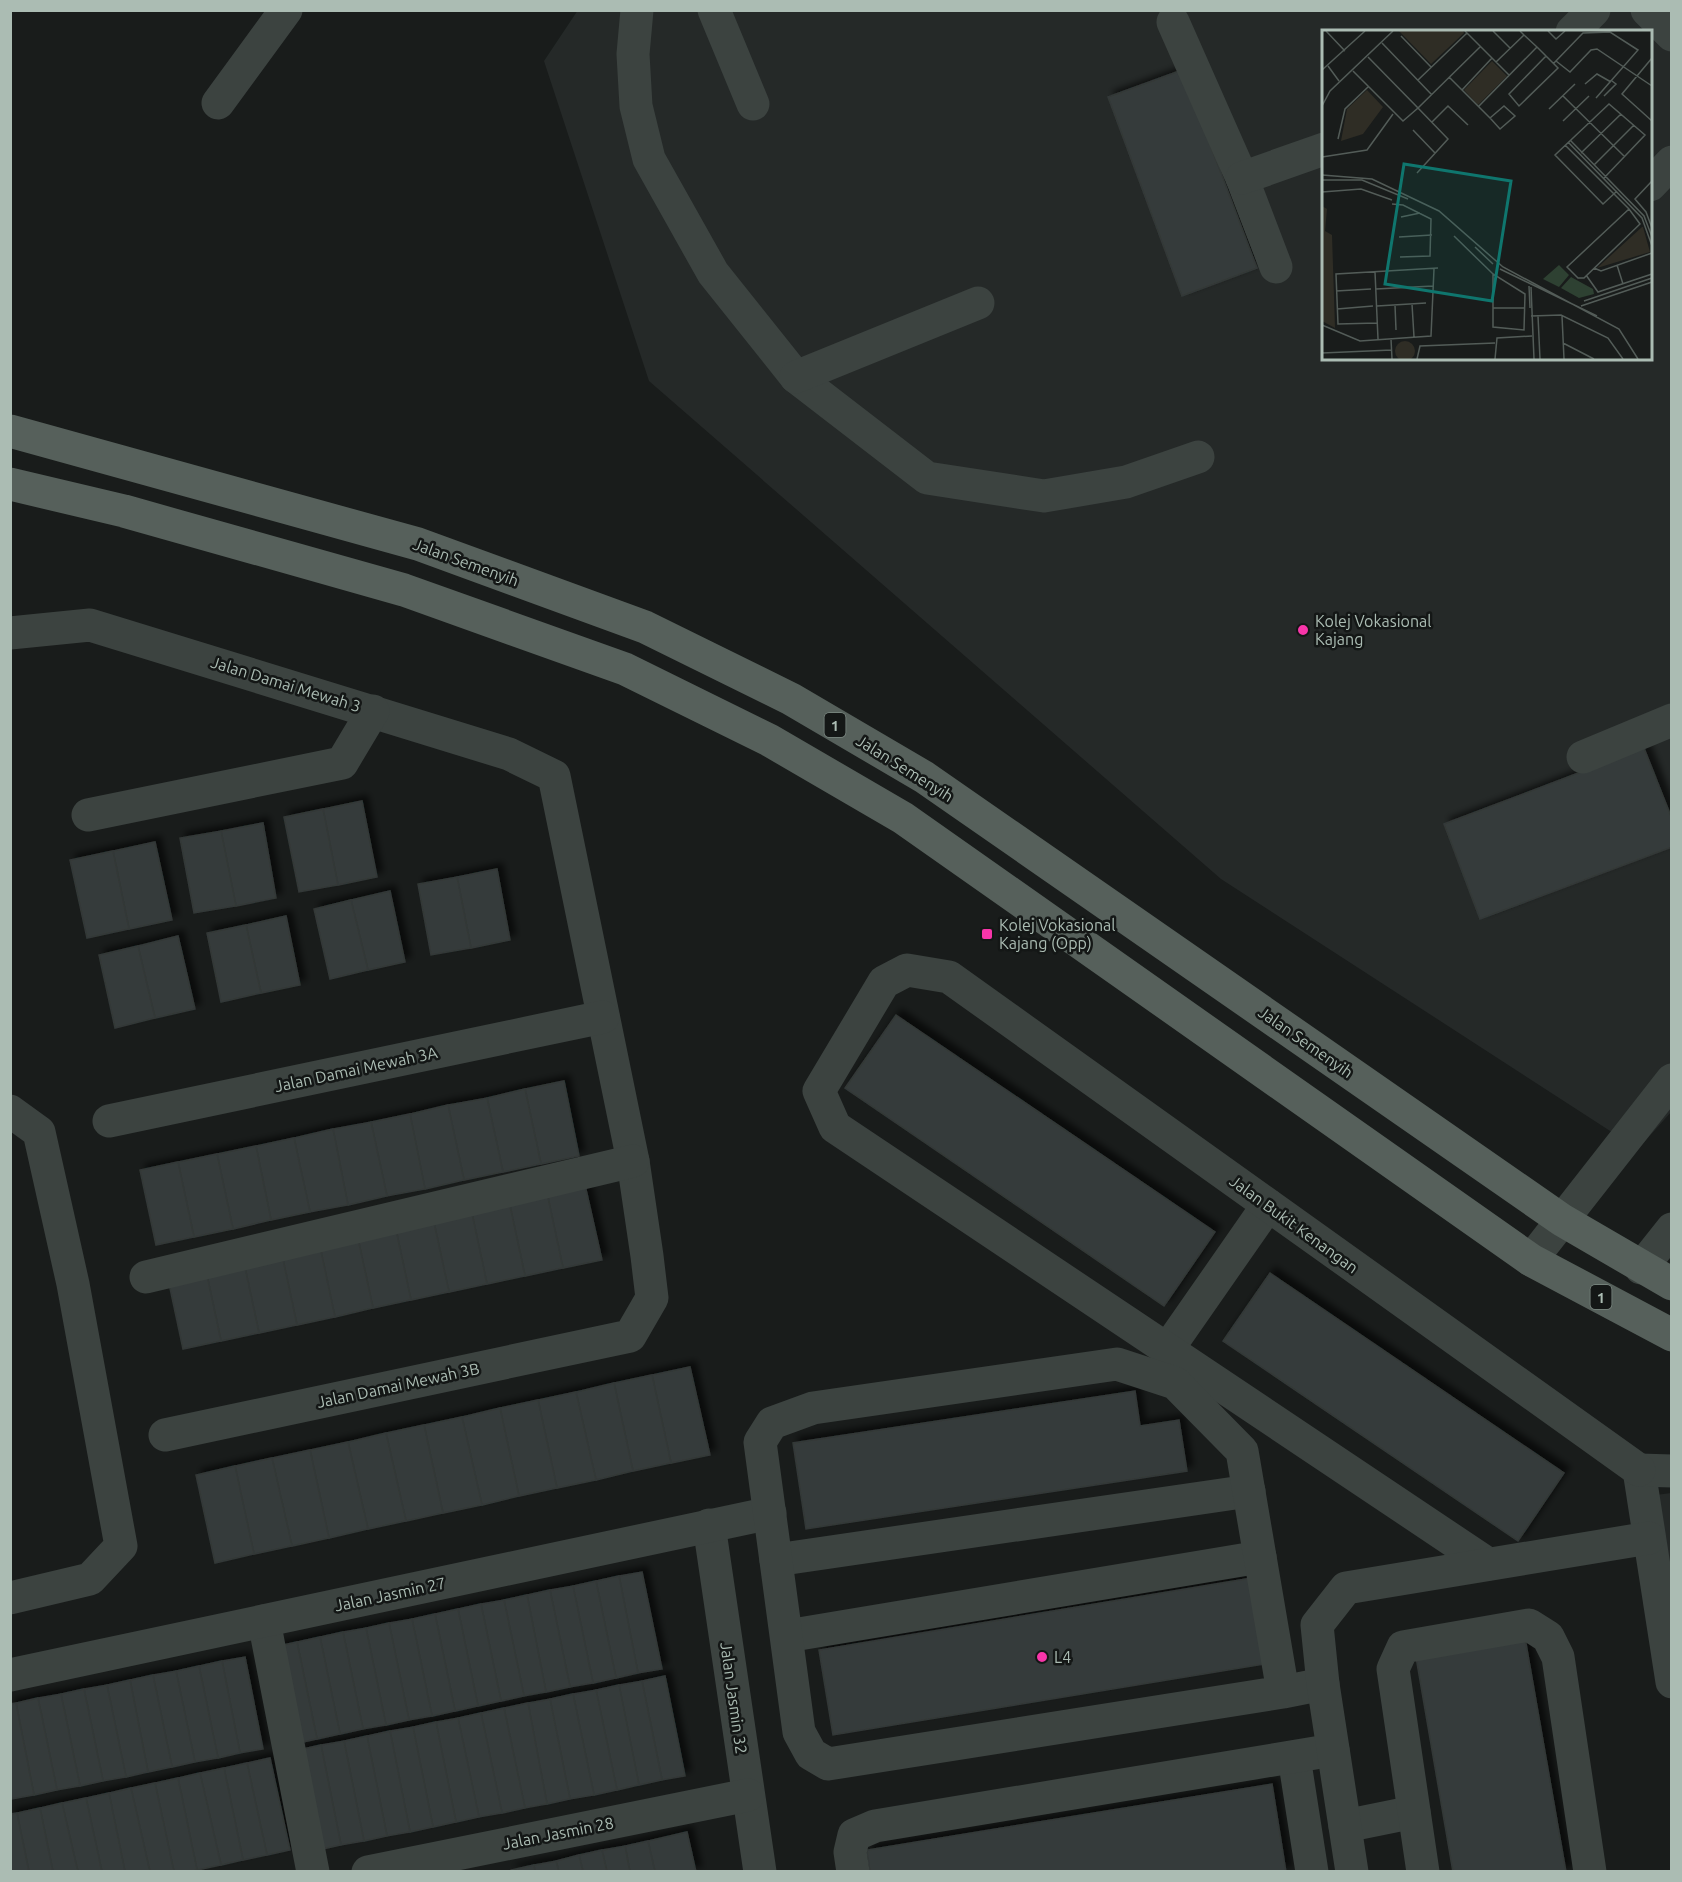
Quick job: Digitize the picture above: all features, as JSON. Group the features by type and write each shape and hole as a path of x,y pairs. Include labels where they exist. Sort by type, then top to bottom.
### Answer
{"main road":[{"name":"Jalan Semenyih","path":"10,431 418,544 645,627 791,699 924,777 1562,1220 1671,1284"},
{"name":"1","path":"10,484 124,511 404,590 625,669 769,740 903,818 1531,1260 1671,1335"}],"street":[{"path":"218,103 286,10"},
{"path":"637,10 633,54 636,106 649,159 713,273 796,377 927,478 1044,496 1126,482 1198,457"},
{"path":"714,10 753,104"},
{"path":"1574,30 1594,10"},
{"path":"1647,10 1671,35"},
{"path":"1173,22 1242,178 1275,267"},
{"path":"1242,178 1322,149"},
{"path":"1652,183 1671,162"},
{"path":"796,377 978,303"},
{"path":"10,501 124,511"},
{"name":"Jalan Damai Mewah 3","path":"10,633 90,625 509,754 554,776 603,1017"},
{"path":"88,814 342,763 373,711"},
{"path":"1583,757 1671,720"},
{"name":"Jalan Bukit Kenangan","path":"1167,1350 835,1127 819,1091 884,982 907,970 949,977 1639,1470"},
{"path":"146,1277 633,1161 603,1017"},
{"name":"Jalan Damai Mewah 3A","path":"109,1121 603,1017"},
{"path":"1531,1260 1671,1080"},
{"path":"10,1111 39,1132 74,1284 121,1546 90,1579 10,1598"},
{"name":"Jalan Damai Mewah 3B","path":"165,1435 630,1336 652,1299 633,1161"},
{"path":"1268,1205 1167,1350 1488,1564"},
{"path":"1641,1268 1671,1229"},
{"path":"1283,1692 1242,1451 1175,1383 1117,1364 813,1408 772,1423 760,1442 800,1732 811,1754 828,1764 1283,1692 1323,1684"},
{"path":"1671,1471 1639,1470 1669,1646 1671,1682"},
{"path":"776,1560 1249,1491"},
{"name":"Jalan Jasmin 27","path":"10,1675 770,1513"},
{"name":"Jalan Jasmin 32","path":"709,1525 760,1872"},
{"path":"1352,1872 1323,1684 1317,1625 1346,1588 1649,1538"},
{"path":"787,1636 1260,1557"},
{"path":"264,1621 313,1872"},
{"path":"1423,1872 1393,1669 1403,1647 1529,1625 1548,1637 1558,1657 1590,1872"},
{"path":"853,1872 850,1852 854,1835 875,1826 1333,1750"},
{"path":"1294,1757 1312,1872"},
{"name":"Jalan Jasmin 28","path":"368,1872 748,1795"},
{"path":"1345,1826 1414,1812"}],"shaded area":[{"name":"Kolej Vokasional Kajang","path":"578,10 1671,11 1672,1111 1638,1149 1221,879 649,381 544,61"},
{"path":"1671,1493 1671,1592 1656,1495"}],"building":[{"path":"1182,70 1257,268 1182,296 1108,97"},
{"path":"1644,748 1672,819 1672,847 1480,919 1444,824"},
{"path":"362,801 377,877 338,885 323,809"},
{"path":"323,809 338,885 299,892 284,817"},
{"path":"263,823 276,898 236,906 221,831"},
{"path":"221,831 236,906 194,913 180,838"},
{"path":"155,842 172,920 129,929 113,851"},
{"path":"113,851 129,929 87,938 70,860"},
{"path":"497,869 510,940 471,948 457,877"},
{"path":"457,877 471,948 431,955 418,884"},
{"path":"390,891 405,962 368,970 351,900"},
{"path":"351,900 368,970 330,979 314,909"},
{"path":"286,916 300,985 261,993 246,925"},
{"path":"246,925 261,993 221,1002 207,933"},
{"path":"178,936 195,1009 155,1018 138,946"},
{"path":"138,946 155,1018 115,1028 99,955"},
{"path":"896,1015 1215,1232 1164,1306 845,1088"},
{"path":"564,1081 579,1156 541,1164 525,1089"},
{"path":"525,1089 541,1164 503,1172 487,1098"},
{"path":"487,1098 503,1172 464,1180 448,1105"},
{"path":"448,1105 464,1180 425,1189 410,1114"},
{"path":"410,1114 425,1189 387,1196 371,1122"},
{"path":"371,1122 387,1196 348,1205 333,1129"},
{"path":"333,1129 348,1205 310,1212 294,1138"},
{"path":"294,1138 310,1212 271,1220 256,1146"},
{"path":"256,1146 271,1220 233,1229 217,1154"},
{"path":"217,1154 233,1229 194,1237 178,1162"},
{"path":"178,1162 194,1237 156,1245 140,1170"},
{"path":"585,1185 602,1260 563,1268 547,1193"},
{"path":"547,1193 563,1268 525,1276 509,1201"},
{"path":"509,1201 525,1276 487,1284 471,1209"},
{"path":"471,1209 487,1284 449,1292 433,1218"},
{"path":"433,1218 449,1292 411,1300 395,1225"},
{"path":"395,1225 411,1300 373,1308 357,1234"},
{"path":"357,1234 373,1308 335,1317 319,1242"},
{"path":"319,1242 335,1317 297,1325 281,1250"},
{"path":"281,1250 297,1325 259,1333 243,1258"},
{"path":"243,1258 259,1333 221,1341 205,1266"},
{"path":"205,1266 221,1341 183,1349 167,1274"},
{"path":"1270,1273 1564,1473 1518,1541 1223,1341"},
{"path":"690,1367 710,1455 671,1463 652,1375"},
{"path":"652,1375 671,1463 633,1471 614,1383"},
{"path":"614,1383 633,1471 596,1480 576,1392"},
{"path":"1135,1391 1140,1426 1179,1420 1187,1471 806,1529 793,1443"},
{"path":"576,1392 596,1480 557,1488 538,1400"},
{"path":"538,1400 557,1488 519,1496 500,1408"},
{"path":"500,1408 519,1496 482,1505 462,1417"},
{"path":"462,1417 482,1505 443,1513 424,1425"},
{"path":"424,1425 443,1513 406,1521 386,1433"},
{"path":"386,1433 406,1521 368,1529 348,1442"},
{"path":"348,1442 368,1529 329,1538 310,1450"},
{"path":"310,1450 329,1538 292,1546 272,1458"},
{"path":"272,1458 292,1546 254,1554 235,1466"},
{"path":"235,1466 254,1554 215,1563 196,1475"},
{"path":"642,1572 662,1669 638,1673 619,1576"},
{"path":"619,1576 638,1673 616,1678 596,1581"},
{"name":"L4","path":"1251,1578 1265,1664 833,1735 819,1650"},
{"path":"596,1581 616,1678 593,1683 573,1586"},
{"path":"573,1586 593,1683 570,1687 550,1590"},
{"path":"550,1590 570,1687 546,1692 527,1595"},
{"path":"527,1595 546,1692 524,1696 504,1600"},
{"path":"504,1600 524,1696 501,1701 481,1604"},
{"path":"481,1604 501,1701 478,1706 458,1609"},
{"path":"458,1609 478,1706 455,1711 435,1614"},
{"path":"435,1614 455,1711 432,1716 412,1619"},
{"path":"412,1619 432,1716 409,1720 389,1623"},
{"path":"389,1623 409,1720 386,1725 366,1628"},
{"path":"366,1628 386,1725 363,1729 343,1632"},
{"path":"343,1632 363,1729 340,1734 320,1637"},
{"path":"320,1637 340,1734 317,1739 297,1642"},
{"path":"1525,1638 1566,1872 1453,1872 1416,1657"},
{"path":"297,1642 317,1739 294,1744 274,1647"},
{"path":"245,1657 263,1749 240,1753 222,1661"},
{"path":"222,1661 240,1753 218,1758 199,1666"},
{"path":"199,1666 218,1758 195,1762 176,1671"},
{"path":"176,1671 195,1762 172,1767 153,1675"},
{"path":"153,1675 172,1767 148,1772 130,1680"},
{"path":"665,1676 685,1776 662,1780 642,1681"},
{"path":"130,1680 148,1772 126,1777 107,1685"},
{"path":"642,1681 662,1780 639,1785 619,1685"},
{"path":"107,1685 126,1777 103,1781 84,1689"},
{"path":"619,1685 639,1785 617,1790 596,1690"},
{"path":"84,1689 103,1781 80,1786 61,1694"},
{"path":"596,1690 617,1790 594,1795 573,1694"},
{"path":"61,1694 80,1786 57,1790 38,1698"},
{"path":"573,1694 594,1795 570,1799 550,1699"},
{"path":"38,1698 57,1790 34,1795 16,1703"},
{"path":"550,1699 570,1799 547,1804 528,1703"},
{"path":"16,1703 34,1795 11,1799 10,1704"},
{"path":"528,1703 547,1804 525,1808 504,1708"},
{"path":"504,1708 525,1808 502,1813 481,1713"},
{"path":"481,1713 502,1813 479,1817 458,1718"},
{"path":"458,1718 479,1817 456,1822 436,1722"},
{"path":"436,1722 456,1822 433,1827 413,1727"},
{"path":"413,1727 433,1827 410,1832 390,1731"},
{"path":"390,1731 410,1832 387,1836 367,1736"},
{"path":"367,1736 387,1836 364,1841 344,1741"},
{"path":"344,1741 364,1841 341,1845 321,1745"},
{"path":"321,1745 341,1845 318,1850 298,1750"},
{"path":"270,1758 290,1850 267,1855 247,1763"},
{"path":"247,1763 267,1855 243,1860 224,1768"},
{"path":"224,1768 243,1860 221,1865 200,1773"},
{"path":"200,1773 221,1865 197,1870 178,1778"},
{"path":"178,1778 197,1870 190,1872 174,1872 155,1783"},
{"path":"155,1783 174,1872 150,1872 131,1788"},
{"path":"1272,1784 1286,1872 870,1872 867,1850"},
{"path":"131,1788 150,1872 125,1872 109,1793"},
{"path":"109,1793 125,1872 102,1872 86,1798"},
{"path":"86,1798 102,1872 78,1872 62,1803"},
{"path":"62,1803 78,1872 53,1872 40,1808"},
{"path":"40,1808 53,1872 29,1872 17,1813"},
{"path":"17,1813 29,1872 10,1872 10,1814"},
{"path":"687,1832 696,1872 655,1872 648,1841"},
{"path":"648,1841 655,1872 630,1872 625,1846"},
{"path":"625,1846 630,1872 607,1872 602,1850"},
{"path":"602,1850 607,1872 583,1872 579,1855"},
{"path":"579,1855 583,1872 559,1872 556,1861"},
{"path":"556,1861 559,1872 535,1872 534,1865"},
{"path":"534,1865 535,1872 511,1872 511,1870"}],"place":[{"name":"Kolej Vokasional Kajang","path":"1303,630"},
{"name":"Kolej Vokasional Kajang (Opp)","path":"987,934"},
{"name":"L4","path":"1042,1657"}]}
